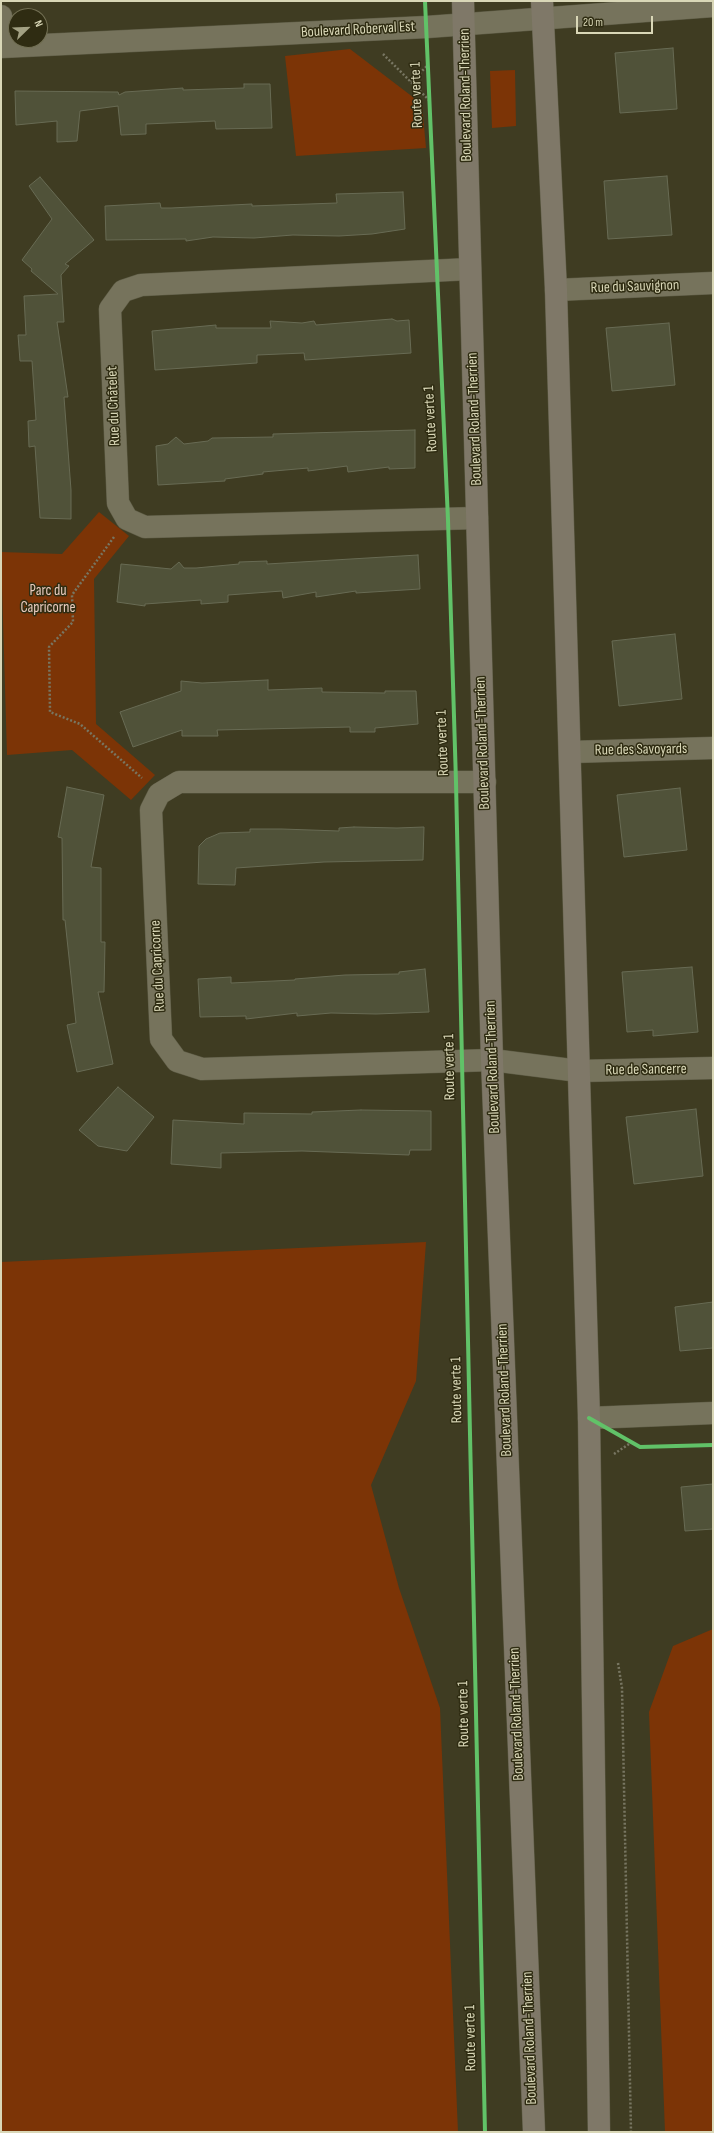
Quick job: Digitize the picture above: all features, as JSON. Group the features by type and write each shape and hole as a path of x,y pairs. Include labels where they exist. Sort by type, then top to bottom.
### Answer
{"main road":[{"name":"Boulevard Roland-Therrien","path":"463,1 492,1060 534,2132"},
{"path":"543,10 556,290 589,1418 599,2132"}],"street":[{"name":"Boulevard Roberval Est","path":"1,16 1,47 427,27 464,24 543,10 713,6"},
{"name":"Rue du Châtelet","path":"127,519 118,503 110,309 123,291 141,285 470,269"},
{"name":"Rue du Sauvignon","path":"556,290 713,283"},
{"path":"127,519 145,527 477,518"},
{"name":"Rue des Savoyards","path":"570,752 713,748"},
{"path":"159,794 179,782 484,782"},
{"name":"Rue du Capricorne","path":"159,794 151,810 161,1039 177,1061 202,1069 492,1060 579,1071"},
{"name":"Rue de Sancerre","path":"579,1071 713,1068"},
{"path":"589,1418 713,1413"}],"path":[{"path":"358,30 429,100"},
{"path":"411,82 428,65"},
{"path":"127,519 72,595 72,622 49,647 50,712 80,724 159,794"},
{"path":"626,1439 636,1445"}],"green space":[{"path":"350,49 422,104 426,148 296,156 285,56"},
{"path":"515,70 516,126 492,128 490,71"},
{"name":"Parc du Capricorne","path":"99,512 129,536 94,579 96,724 155,775 131,800 72,750 7,755 1,552 62,554"},
{"path":"426,1242 416,1381 371,1485 399,1588 440,1708 458,2132 1,2132 1,1262"},
{"path":"713,1629 713,2132 665,2132 649,1712 673,1646"}],"building":[{"path":"673,48 677,109 620,113 615,53"},
{"path":"244,84 270,84 272,128 216,129 215,121 146,124 146,134 121,135 118,106 80,111 77,141 57,142 57,121 16,125 15,91 118,92 119,95 125,92 183,88 183,90 244,88"},
{"path":"667,176 672,235 608,239 604,181"},
{"path":"40,177 94,240 65,264 69,266 61,275 64,322 57,322 68,397 64,397 71,490 71,519 40,518 35,446 29,447 28,421 36,420 32,361 20,361 18,335 26,335 24,296 58,294 31,271 32,269 22,260 52,219 29,186"},
{"path":"403,192 405,229 372,234 339,236 293,235 254,238 213,237 186,241 186,239 106,240 105,206 160,203 161,208 171,208 252,204 252,206 337,203 336,194"},
{"path":"392,319 397,321 409,320 411,353 305,360 304,353 257,355 257,363 155,370 152,331 216,325 216,328 271,328 270,321 302,323 314,321 316,325"},
{"path":"669,323 675,385 612,391 606,328"},
{"path":"415,430 415,468 389,469 389,467 348,472 347,466 308,471 308,468 263,472 263,474 225,479 225,481 158,485 156,446 168,444 176,437 184,444 208,441 212,438 273,437 273,434"},
{"path":"418,555 420,589 356,593 356,591 316,597 316,592 283,598 282,591 228,595 228,602 201,604 201,600 145,604 145,606 117,602 121,564 171,569 179,562 184,568 196,568 239,564 239,562 267,561 267,564"},
{"path":"675,634 682,699 619,706 612,641"},
{"path":"268,680 268,690 322,688 322,692 385,693 385,691 416,691 418,724 375,728 375,732 350,732 350,727 217,730 218,736 182,736 182,730 133,747 120,712 181,691 181,681 202,683"},
{"path":"67,787 104,795 91,867 101,868 101,942 105,942 104,992 98,992 113,1064 77,1072 67,1025 76,1023 65,920 63,920 62,838 58,837"},
{"path":"680,788 687,850 624,857 617,795"},
{"path":"424,827 423,860 324,862 236,868 235,885 198,884 199,846 206,839 220,833 250,832 250,829 339,831 339,828"},
{"path":"692,967 698,1032 653,1036 653,1030 627,1032 622,972"},
{"path":"425,969 429,1012 376,1014 331,1013 297,1016 297,1013 246,1019 246,1016 200,1017 198,979 231,977 231,983 295,980 345,975 399,974 399,972"},
{"path":"118,1087 154,1117 127,1151 98,1146 79,1130"},
{"path":"696,1109 703,1176 634,1184 626,1117"},
{"path":"361,1110 431,1111 431,1150 410,1150 409,1155 302,1151 221,1153 221,1168 171,1164 173,1120 244,1124 244,1113 312,1114 312,1112"},
{"path":"713,1302 713,1348 680,1351 675,1307"},
{"path":"713,1484 713,1529 685,1531 681,1487"}],"cycle path":[{"name":"Route verte 1","path":"425,1 448,520 456,782 485,2132"},
{"path":"589,1418 640,1447 713,1445"}]}
